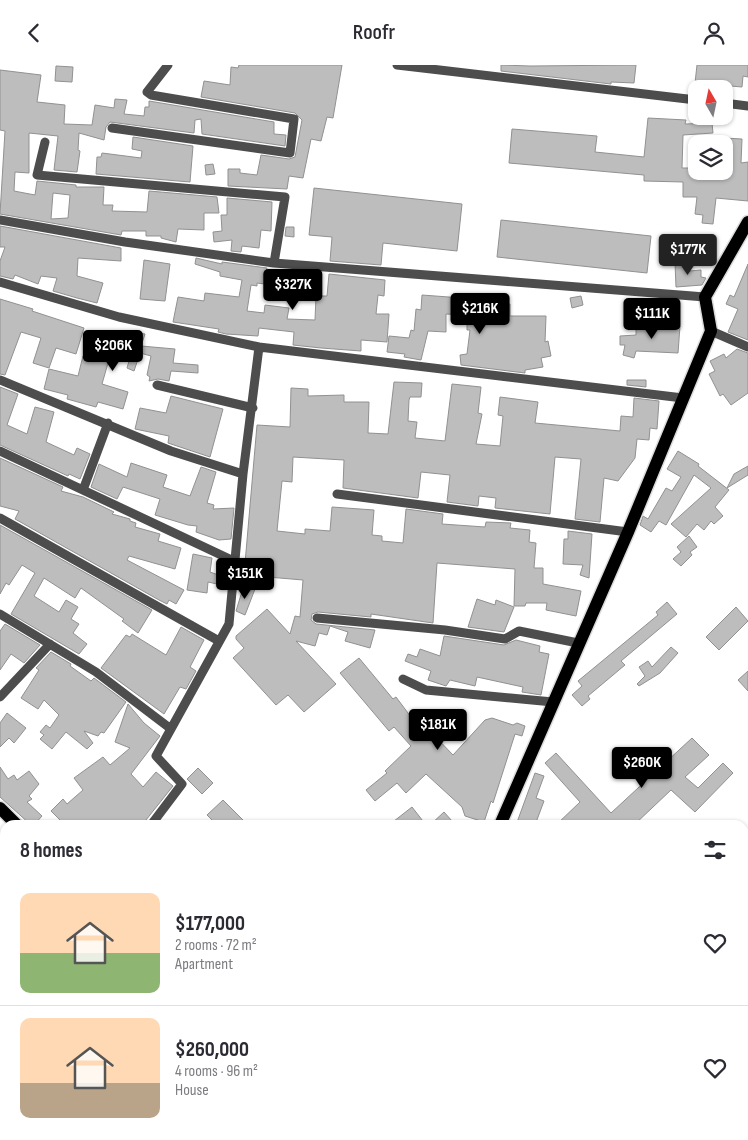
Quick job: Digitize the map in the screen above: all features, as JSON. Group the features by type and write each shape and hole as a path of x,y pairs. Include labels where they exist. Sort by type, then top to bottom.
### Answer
{"main road":[{"path":"502,820 628,531 711,331 705,297 748,222"},
{"path":"0,808 13,820"}],"street":[{"path":"112,128 290,153 294,119 150,95 147,92 168,65"},
{"path":"397,65 688,99"},
{"path":"733,104 748,106"},
{"path":"44,142 37,175 285,197 274,263"},
{"path":"0,220 125,242 274,263 705,297"},
{"path":"0,282 119,317 259,347 683,398"},
{"path":"711,331 748,347"},
{"path":"155,820 182,784 156,756 229,624 243,474 253,408 259,347"},
{"path":"0,380 108,423 171,451 243,474"},
{"path":"156,385 253,408"},
{"path":"83,490 108,423"},
{"path":"0,451 236,562"},
{"path":"337,494 628,531"},
{"path":"0,518 219,641"},
{"path":"0,614 96,672 171,729"},
{"path":"317,618 445,630 505,639 519,631 578,643"},
{"path":"0,697 50,644"},
{"path":"404,679 426,690 553,702"}],"building":[{"path":"239,65 342,65 333,118 327,117 321,141 311,139 303,178 289,176 287,189 228,186 228,169 240,169 240,173 257,175 261,155 289,159 295,157 302,120 295,113 201,97 204,81 230,85 231,67 238,68"},
{"path":"501,65 636,65 634,83 611,82 611,84 501,71"},
{"path":"697,65 748,65 748,77 743,76 742,87 733,86 733,80 695,80"},
{"path":"56,66 73,67 72,82 55,81"},
{"path":"0,70 41,75 37,102 65,105 64,124 92,125 95,105 114,108 115,99 127,100 124,114 144,116 145,107 149,107 149,101 274,122 274,134 286,135 285,146 202,134 201,119 195,120 194,133 110,122 106,127 104,140 79,133 78,150 80,151 77,172 54,170 58,136 29,133 29,173 15,172 14,191 35,195 37,181 76,185 76,187 104,187 103,205 113,205 112,211 147,212 149,191 217,197 219,213 204,213 204,230 178,229 176,242 161,238 161,236 146,236 146,231 122,231 121,235 0,214 5,131 0,130","holes":["53,193 70,195 68,218 51,219"]},
{"path":"648,118 686,120 685,124 688,125 712,125 713,133 683,135 682,168 688,168 688,180 733,180 733,138 742,139 741,163 748,162 748,201 716,198 713,224 702,223 703,215 695,214 697,197 683,197 683,182 644,181 644,175 509,163 512,129 597,136 595,152 644,157"},
{"path":"133,137 193,146 190,182 96,174 97,157 101,157 102,153 141,158 142,151 132,149"},
{"path":"213,164 215,174 206,175 205,165"},
{"path":"314,188 462,204 457,251 383,243 381,265 330,261 332,237 309,235"},
{"path":"227,198 272,202 271,231 261,230 259,248 242,246 241,252 231,251 232,240 214,242 213,232 222,231 221,215 227,215"},
{"path":"501,220 651,236 647,273 497,257"},
{"path":"0,226 121,248 121,261 78,258 77,276 103,283 97,303 53,291 57,278 41,276 38,284 15,275 13,279 0,276 0,261 5,247 0,247"},
{"path":"286,227 294,227 294,237 285,236"},
{"path":"196,258 222,264 222,262 267,268 265,284 257,283 257,286 251,285 247,311 264,313 265,305 289,308 287,319 315,320 316,296 327,296 329,274 385,280 384,296 378,295 376,314 389,314 387,342 361,340 361,351 321,348 293,345 294,332 259,328 258,336 226,334 218,332 219,329 173,322 178,297 204,301 205,293 239,297 242,280 220,276 220,272 195,264"},
{"path":"144,260 170,264 165,301 140,299"},
{"path":"690,262 690,271 701,270 701,277 706,278 702,285 676,287 675,263"},
{"path":"748,264 748,340 728,332 738,309 726,304 730,295 734,297"},
{"path":"305,272 312,272 311,300 284,298 286,279 294,280 294,284 304,285"},
{"path":"422,295 462,298 462,304 510,304 510,316 546,316 545,342 548,341 551,356 541,358 543,367 525,370 525,373 461,365 460,355 467,354 470,330 467,330 467,315 446,314 446,332 428,331 421,360 404,357 405,354 387,352 389,336 409,338 411,330 414,331 416,309 421,310"},
{"path":"581,296 583,305 572,308 570,298"},
{"path":"0,299 84,328 76,354 56,348 49,368 33,363 41,338 21,332 5,375 0,374"},
{"path":"636,325 680,326 678,353 636,351 634,358 623,355 625,345 620,345 620,336 636,335"},
{"path":"139,333 145,334 141,346 175,349 173,363 198,365 198,373 171,371 169,381 158,379 149,381 150,377 147,375 151,356 140,353 134,371 127,368 131,354 110,356 102,384 128,392 123,409 98,402 96,407 67,399 68,395 44,389 49,369 78,376 83,356 99,360 109,336 120,334 127,337 128,344 134,345"},
{"path":"737,349 748,353 748,393 731,405 723,394 720,396 709,374 715,371 710,361 724,354 726,358"},
{"path":"627,380 646,380 646,387 627,385"},
{"path":"394,382 422,383 421,397 410,397 409,400 408,421 417,422 415,438 445,441 452,384 481,387 478,413 482,414 476,444 500,446 503,416 498,415 500,397 538,402 535,423 620,431 621,416 633,417 634,398 659,401 657,429 650,428 649,440 637,439 635,458 618,481 604,478 600,522 575,519 581,459 555,457 550,514 495,508 496,498 479,496 478,506 447,502 450,475 421,472 418,498 343,488 344,460 293,457 292,482 282,481 277,531 305,534 305,529 330,531 332,507 374,510 372,535 382,536 382,541 403,543 406,509 443,514 442,524 485,527 486,522 511,523 510,528 530,530 529,542 536,543 534,568 543,568 543,584 581,591 576,616 546,610 547,603 526,603 525,606 514,606 515,569 437,563 433,623 371,614 371,617 318,612 312,614 311,620 316,624 375,630 370,648 345,641 348,632 330,626 327,635 319,633 315,646 296,641 336,684 304,712 288,695 276,705 233,658 244,648 236,639 236,636 267,609 290,634 295,616 300,617 303,580 244,575 257,425 290,427 291,388 308,389 308,396 344,395 344,402 369,402 368,433 388,434"},
{"path":"0,387 18,394 7,425 27,434 35,407 54,412 46,442 74,455 77,448 90,454 80,479 69,474 68,476 0,445"},
{"path":"171,396 223,409 210,457 168,443 169,436 135,429 140,408 166,413"},
{"path":"678,451 699,464 698,466 729,490 715,507 723,516 714,524 711,521 704,530 697,524 686,537 671,524 711,488 694,475 666,525 659,521 651,532 640,525 643,516 648,519 666,488 672,491 681,477 667,469"},
{"path":"0,458 63,487 61,491 83,497 114,512 112,514 130,519 130,521 136,523 135,527 160,534 158,541 181,548 175,569 129,556 127,560 184,590 176,604 169,600 167,604 159,600 15,519 19,511 0,506"},
{"path":"131,463 167,475 163,487 190,496 201,467 216,472 207,503 214,505 213,509 234,508 231,539 219,540 196,532 197,526 155,515 160,499 123,487 117,499 91,487 99,464 127,477"},
{"path":"748,466 748,475 727,488 734,474"},
{"path":"0,525 152,610 138,633 122,621 124,619 81,588 75,598 44,578 34,596 59,612 66,600 78,607 71,619 79,624 73,633 87,644 79,654 11,614 35,573 22,565 9,585 6,583 0,594"},
{"path":"568,531 592,534 589,578 580,575 583,565 563,564 564,539 568,539"},
{"path":"689,536 697,547 690,552 692,555 681,566 673,559 681,552 677,547"},
{"path":"193,554 212,558 210,572 227,578 226,586 208,582 207,593 187,590"},
{"path":"244,585 255,589 245,615 236,611"},
{"path":"477,599 495,605 496,600 514,607 504,632 468,627"},
{"path":"667,602 677,614 621,661 625,665 588,696 590,699 582,706 572,695 582,686 578,681 658,615 656,612"},
{"path":"736,607 748,621 719,650 706,637"},
{"path":"5,624 40,645 24,663 11,654 0,670 0,631"},
{"path":"181,627 204,640 190,667 196,671 186,689 180,687 164,714 101,668 126,635 130,637 132,634 166,655"},
{"path":"444,636 504,645 516,640 540,646 539,652 549,654 541,695 522,692 523,687 477,677 475,686 450,680 446,686 428,680 431,671 405,661 408,654 417,657 420,649 440,656"},
{"path":"671,647 678,653 660,673 639,686 637,684 645,676 639,667 648,661 652,667"},
{"path":"51,652 71,664 70,666 91,681 94,678 126,702 104,733 101,732 98,736 84,731 93,743 87,749 66,732 52,749 40,739 44,735 40,732 46,725 50,728 59,715 44,700 38,709 21,698 39,670 36,668"},
{"path":"359,658 393,699 396,697 411,717 412,715 428,733 430,731 453,755 485,720 492,718 513,725 517,723 525,726 522,736 515,734 493,803 491,801 485,820 465,816 462,807 426,774 406,793 397,783 375,801 366,790 387,773 385,771 411,746 394,727 389,731 340,673"},
{"path":"748,671 748,691 738,680"},
{"path":"128,704 144,723 160,736 131,774 143,787 156,772 173,786 146,820 60,820 51,811 63,799 67,804 83,790 74,778 103,757 110,765 130,748 115,742"},
{"path":"7,713 26,728 14,743 9,738 0,747 0,723"},
{"path":"692,738 709,755 685,777 698,788 723,763 733,773 695,812 671,790 639,820 561,820 580,802 545,763 556,753 611,813"},
{"path":"0,767 8,779 14,775 17,780 29,771 39,784 29,796 32,799 27,802 42,816 38,820 25,820 0,797"},
{"path":"198,768 213,783 202,794 187,779"},
{"path":"535,773 544,776 536,798 544,801 537,820 518,820"},
{"path":"223,800 243,820 212,820 207,815"},
{"path":"412,807 422,820 395,820"},
{"path":"444,812 451,820 435,820"}]}
